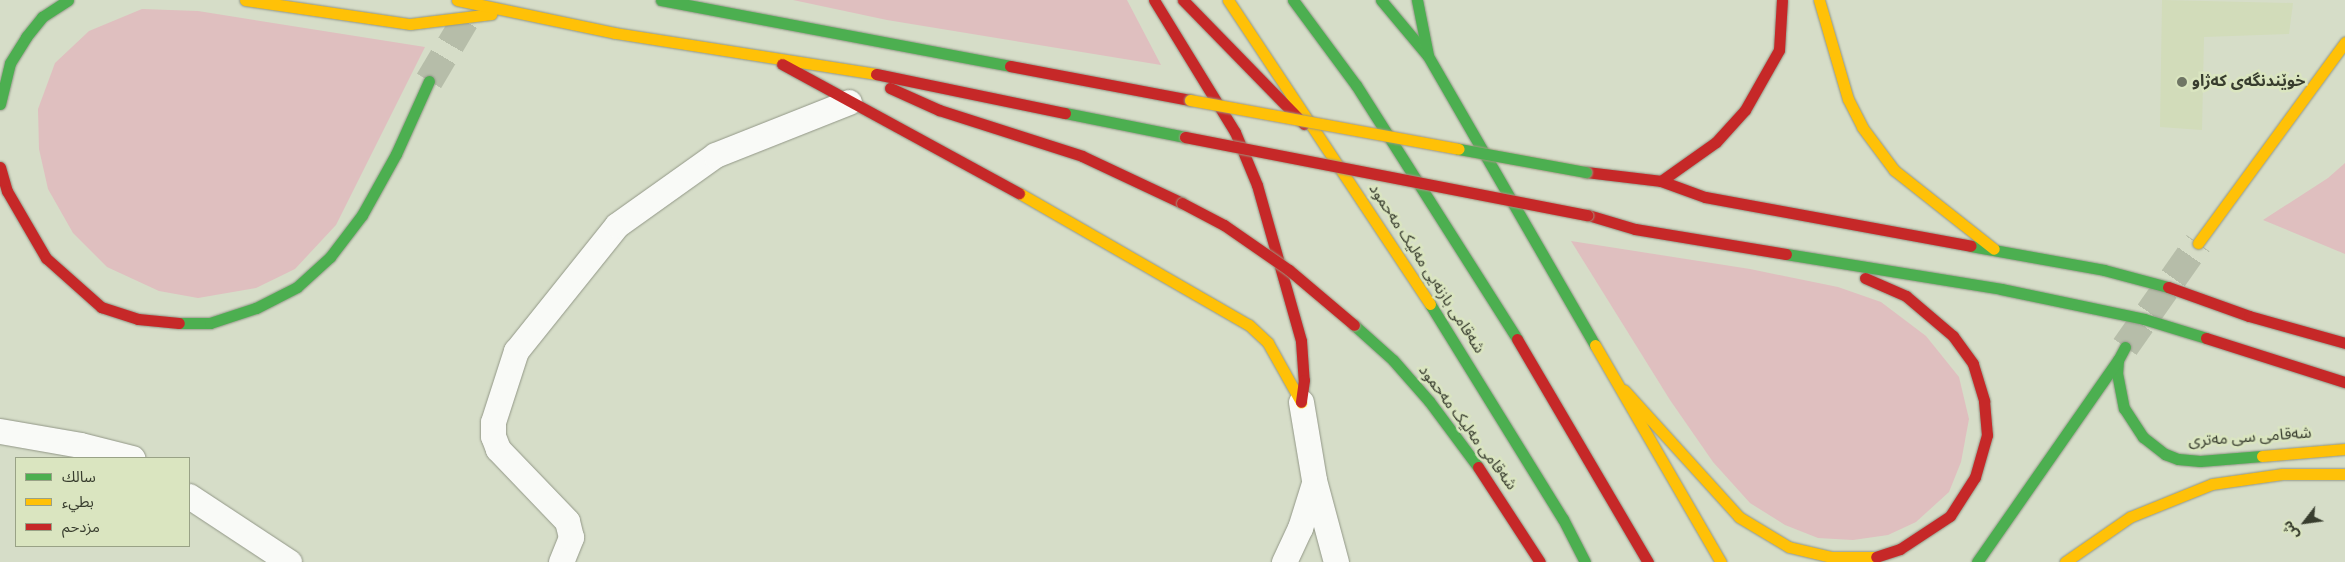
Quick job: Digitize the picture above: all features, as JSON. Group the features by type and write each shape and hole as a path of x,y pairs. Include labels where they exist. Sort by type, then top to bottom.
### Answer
{"main road":[{"path":"0,104 10,63 26,37 42,17 68,0"},
{"path":"245,0 410,24 512,12"},
{"path":"457,0 615,33 864,72 1185,137 1588,215 1635,229 2001,289 2144,319 2345,382"},
{"path":"661,0 1190,100 1586,172 1661,181 1705,197 1890,228 1999,253 2131,277 2184,291 2249,316 2345,343"},
{"path":"731,0 768,19"},
{"path":"1154,0 1235,132 1257,186 1301,342 1304,380 1301,402"},
{"path":"1183,0 1264,86 1324,142"},
{"name":"شەقامی بازنەیی مەلیک مەحمود","path":"1228,0 1449,333 1563,519 1585,562"},
{"path":"1294,0 1356,86 1519,342 1648,562"},
{"path":"1381,0 1428,56 1624,390 1721,562"},
{"path":"1417,0 1428,56"},
{"path":"1661,181 1716,142 1745,110 1779,50 1782,0"},
{"path":"1819,0 1848,99 1862,127 1894,170 1999,253"},
{"path":"2198,242 2345,42"},
{"path":"768,56 849,102 1102,238 1249,325 1268,343 1301,402"},
{"name":"شەقامی مەلیک مەحمود","path":"864,72 888,87 939,110 1082,156 1134,178 1224,225 1289,270 1394,360 1429,401 1490,482 1540,562"},
{"path":"0,167 7,191 46,258 101,307 146,320 210,323 256,308 297,287 330,257 362,215 396,154 429,81"},
{"path":"1624,390 1739,517 1789,546 1831,557 1872,558 1900,549 1950,516 1974,477 1987,435 1984,401 1974,364 1953,336 1906,296 1818,259"},
{"path":"1977,562 2118,360 2125,347"},
{"name":"شەقامی سی مەتری","path":"2118,360 2119,390 2132,424 2154,446 2178,459 2200,461 2345,450"},
{"path":"2065,562 2130,517 2212,484 2282,474 2345,474"}],"street":[{"path":"561,562 571,537 567,521 498,449 493,436 493,422 516,351 617,224 715,154 849,102"},
{"path":"1301,402 1314,480 1336,562"},
{"path":"0,431 80,444 128,457"},
{"path":"1284,562 1300,528 1314,480"},
{"path":"190,497 290,562"}],"shaded area":[{"path":"793,0 1127,0 1161,65 887,20"},
{"name":"خوێندنگەی کەژاو","path":"2162,0 2293,3 2289,34 2204,37 2202,130 2160,127"},
{"path":"142,9 198,11 425,47 336,225 295,269 256,288 198,298 159,291 107,267 73,233 48,189 39,149 38,109 55,63 89,31"},
{"path":"2345,163 2345,254 2263,220 2328,178"},
{"path":"1571,241 1750,269 1838,287 1881,302 1926,336 1959,377 1969,419 1961,462 1949,492 1916,522 1888,535 1853,540 1818,538 1785,525 1750,503 1713,462 1670,400"}],"tunnel":[{"path":"429,81 477,0"},
{"path":"2125,347 2198,243"}],"traffic: fast":[{"path":"0,104 10,63 26,37 42,17 68,0"},
{"path":"661,0 1010,66"},
{"path":"1293,0 1356,85 1517,339"},
{"path":"1381,0 1428,56 1595,345"},
{"path":"1417,0 1428,55"},
{"path":"179,323 210,323 256,308 297,287 330,257 362,215 396,154 429,81"},
{"path":"1065,113 1185,137"},
{"path":"1459,149 1586,172"},
{"path":"1971,246 2104,270 2168,287"},
{"path":"1786,254 2001,289 2144,319 2206,338"},
{"path":"1430,304 1563,519 1585,562"},
{"path":"1354,325 1393,360 1429,401 1478,467"},
{"path":"2125,347 2118,360 2117,373 2124,408 2143,437 2165,454 2178,459 2200,461 2262,456"},
{"path":"1977,562 2118,360"}],"traffic: slow":[{"path":"245,0 410,24 491,14"},
{"path":"457,0 615,33 876,74"},
{"path":"1228,0 1430,304"},
{"path":"1819,0 1848,99 1862,127 1894,170 1994,249"},
{"path":"2198,243 2345,42"},
{"path":"1190,100 1459,149"},
{"path":"1019,193 1249,325 1268,343 1301,402"},
{"path":"1595,345 1721,562"},
{"path":"1624,390 1739,517 1789,547 1831,557 1876,557"},
{"path":"2262,456 2345,449"},
{"path":"2065,562 2130,517 2212,484 2282,474 2345,474"}],"traffic: jam":[{"path":"1154,0 1235,132 1257,185 1301,341 1304,380 1301,402"},
{"path":"1183,0 1304,124"},
{"path":"1661,181 1716,142 1745,110 1779,50 1782,0"},
{"path":"782,64 1019,193"},
{"path":"1010,66 1190,100"},
{"path":"876,74 1065,113"},
{"path":"890,88 939,110 1082,156 1182,203"},
{"path":"1185,137 1588,215"},
{"path":"0,167 7,191 46,258 101,307 138,319 179,323"},
{"path":"1586,172 1661,181 1705,197 1971,246"},
{"path":"1182,203 1224,225 1289,270 1354,325"},
{"path":"1588,215 1635,229 1786,254"},
{"path":"1865,278 1906,296 1953,336 1973,364 1984,401 1987,435 1975,477 1950,516 1900,549 1876,557"},
{"path":"2168,287 2249,316 2345,343"},
{"path":"2206,338 2345,382"},
{"path":"1517,339 1648,562"},
{"path":"1478,467 1540,562"}],"place":[{"name":"خوێندنگەی کەژاو","path":"2182,82"}]}
